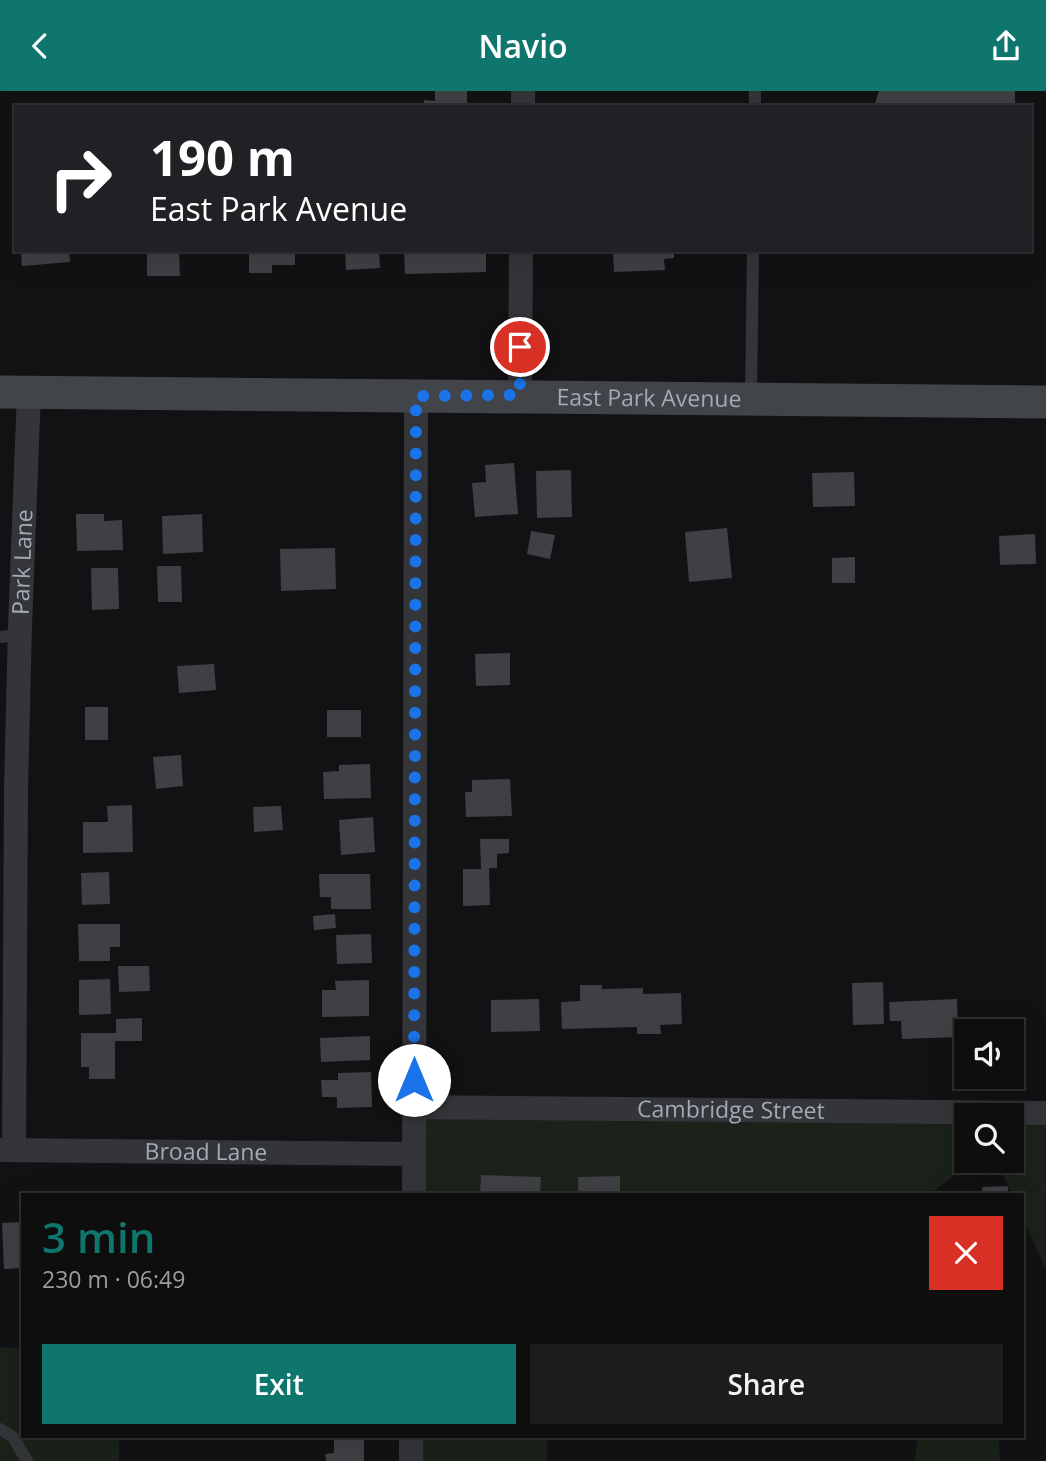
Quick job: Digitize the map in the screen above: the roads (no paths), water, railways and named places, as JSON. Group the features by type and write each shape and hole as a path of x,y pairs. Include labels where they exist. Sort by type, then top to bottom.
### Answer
{"main road":[{"name":"East Park Avenue","path":"14,392 1046,402"}],"street":[{"path":"520,395 521,252"},
{"name":"Park Lane","path":"7,1150 14,392"},
{"path":"414,1193 416,396"},
{"name":"Cambridge Street","path":"414,1107 1046,1113"},
{"name":"Broad Lane","path":"7,1150 414,1154"},
{"path":"411,1438 411,1461"}],"lane":[{"path":"751,398 753,252"},
{"path":"0,1429 13,1437 27,1461"}]}
